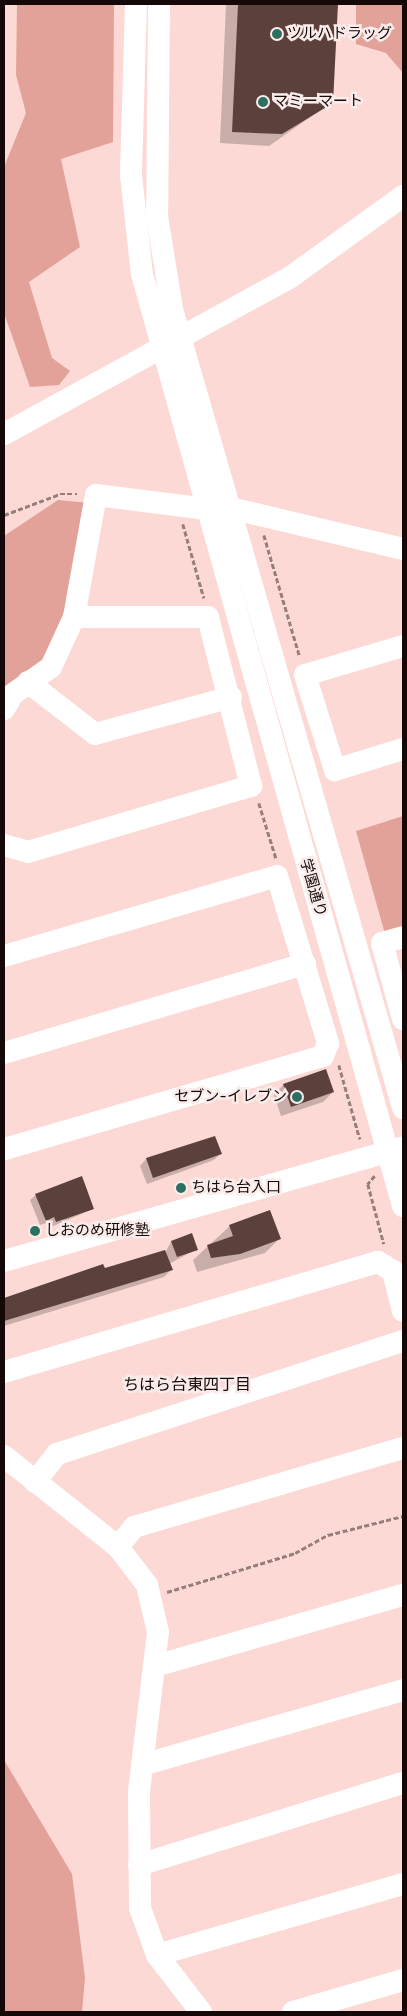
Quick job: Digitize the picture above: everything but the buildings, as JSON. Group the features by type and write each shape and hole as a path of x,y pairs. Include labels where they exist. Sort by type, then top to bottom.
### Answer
{"street":[{"path":"136,4 134,222 169,341"},
{"path":"159,4 157,216 169,341"},
{"path":"4,434 169,341 292,276 403,196"},
{"name":"学園通り","path":"169,341 230,508 403,1108"},
{"name":"学園通り","path":"169,341 207,509 223,570 395,1149 403,1206"},
{"path":"4,709 28,682 51,666 74,617 96,495 207,509"},
{"path":"230,508 403,549"},
{"path":"4,845 28,852 251,786 231,698 208,617 74,617"},
{"path":"403,646 305,675 335,770 403,749"},
{"path":"28,682 95,734 231,698"},
{"path":"4,956 277,876 305,964 326,1048 323,1056 4,1149"},
{"path":"403,937 382,943 403,1019"},
{"path":"4,1053 305,964"},
{"path":"4,1261 371,1166 395,1149"},
{"path":"4,1372 378,1262 387,1265 403,1311"},
{"path":"35,1482 57,1454 403,1341"},
{"path":"118,1547 134,1527 403,1448"},
{"path":"4,1456 118,1547 138,1570 151,1597 158,1632 142,1765 139,1864 140,1908 157,1955 201,2012"},
{"path":"155,1666 403,1595"},
{"path":"142,1765 403,1690"},
{"path":"139,1864 403,1783"},
{"path":"157,1955 403,1884"},
{"path":"293,2012 403,1980"}],"path":[{"path":"4,515 60,494 96,495"},
{"path":"178,506 208,617"},
{"path":"258,515 305,675"},
{"path":"251,786 279,868 277,876"},
{"path":"326,1048 338,1063 371,1166 368,1184 387,1265"},
{"path":"151,1597 295,1553 328,1535 403,1516"}],"shaded area":[{"path":"17,4 114,4 113,142 61,159 80,247 29,282 52,358 70,371 59,385 30,387 4,313 4,167 26,113 16,75"},
{"path":"356,4 403,4 403,73 386,53 356,44"},
{"path":"58,500 89,503 69,611 45,661 4,690 4,536"},
{"path":"403,816 403,929 385,934 356,831"},
{"path":"4,1760 72,1874 85,1978 82,2012 4,2012"}],"place":[{"name":"ツルハドラッグ","path":"277,34"},
{"name":"マミーマート","path":"263,102"},
{"name":"セブン-イレブン","path":"297,1097"},
{"name":"ちはら台入口","path":"181,1188"},
{"name":"しおのめ研修塾","path":"35,1231"}],"district":[{"name":"ちはら台東四丁目","path":"187,1385"}]}
